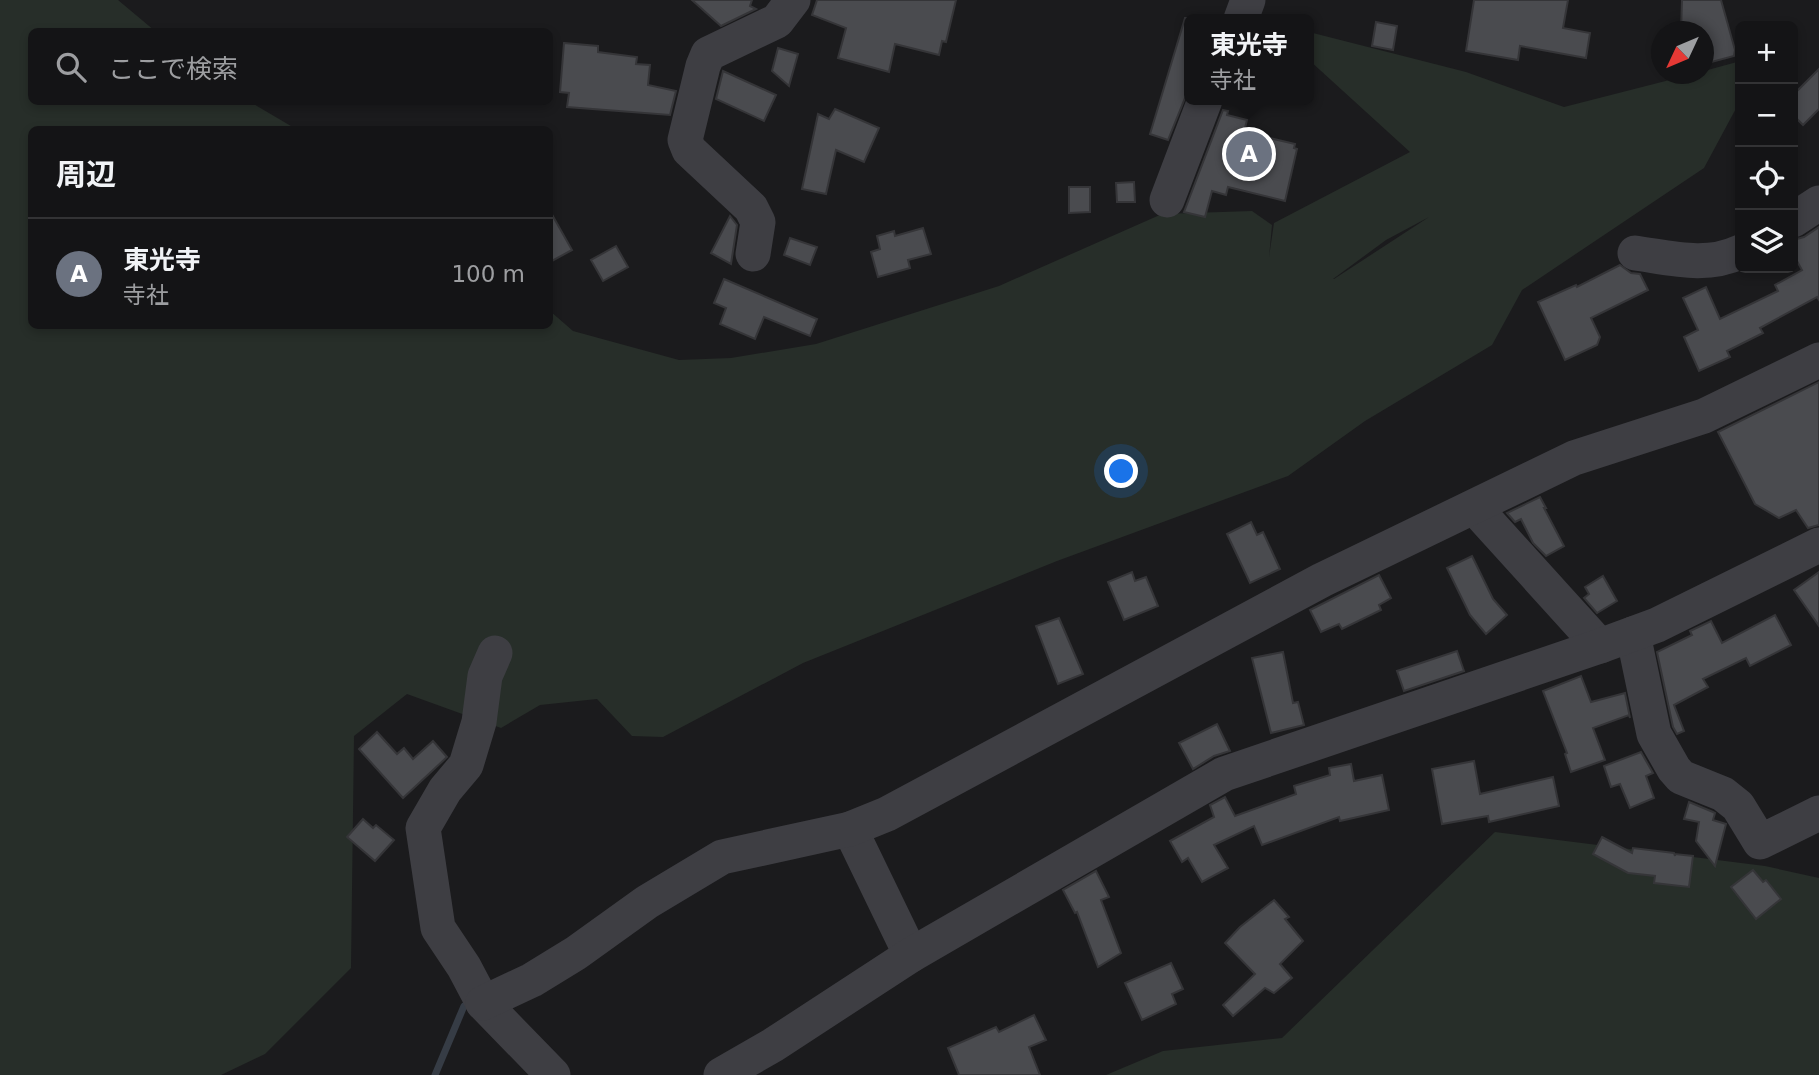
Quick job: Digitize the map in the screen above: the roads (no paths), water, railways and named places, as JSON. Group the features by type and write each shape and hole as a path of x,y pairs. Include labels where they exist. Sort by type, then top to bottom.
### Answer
{"street":[{"path":"753,254 758,222 751,208 689,150 685,140 708,54 777,21 793,0"},
{"path":"1167,200 1203,105"},
{"path":"1798,217 1819,202"},
{"path":"1635,253 1699,262 1725,259 1735,254"},
{"path":"483,1003 532,980 576,953 647,902 722,857 850,829 887,814 1322,580 1574,458 1704,416 1819,360"},
{"path":"1475,508 1600,646"},
{"path":"721,1075 773,1045 911,956 1224,774 1633,634 1707,601 1819,545"},
{"path":"1633,634 1654,734 1681,778 1723,794 1738,806 1760,842 1819,813"},
{"path":"495,653 485,676 479,722 466,765 445,790 423,828 438,928 464,967 483,1003 553,1075"},
{"path":"850,829 911,956"}],"waterway":[{"path":"435,1075 464,1006 471,1001"}],"place":[{"name":"東光寺","path":"1249,154"}]}
